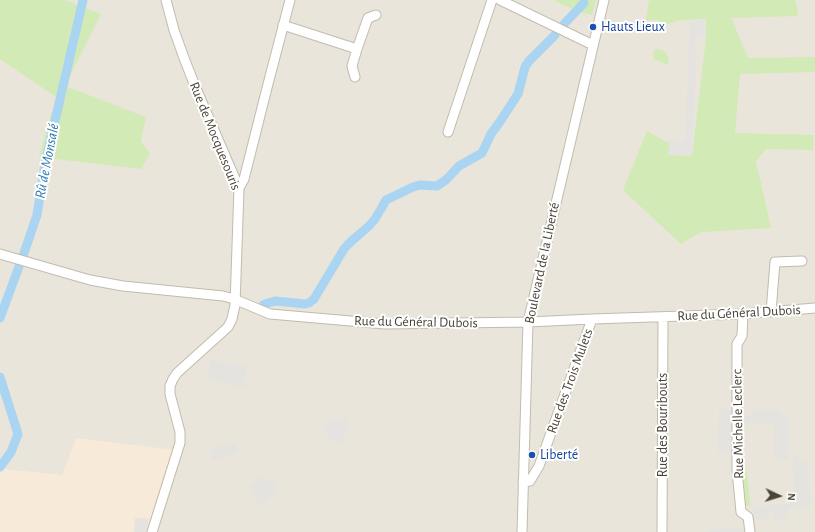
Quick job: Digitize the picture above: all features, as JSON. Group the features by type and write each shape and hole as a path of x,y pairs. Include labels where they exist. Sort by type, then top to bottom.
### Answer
{"street":[{"name":"Rue de Mocquesouris","path":"152,532 180,443 180,432 170,394 170,386 176,373 228,327 232,319 234,311 240,188 195,86 174,30 166,0"},
{"path":"240,188 244,179 290,0"},
{"path":"448,132 492,0"},
{"path":"500,0 593,45"},
{"name":"Boulevard de la Liberté","path":"520,531 528,322 604,0"},
{"path":"355,77 352,66 357,49 368,18 376,15"},
{"path":"284,25 357,49"},
{"name":"Rue du Général Dubois","path":"0,254 90,280 122,286 223,296 270,314 385,324 528,322 663,317 743,314 815,308"},
{"path":"771,312 775,262 802,261"},
{"name":"Rue Michelle Leclerc","path":"743,314 742,336 737,344 737,470 741,512 748,517 750,532"},
{"name":"Rue des Bouribouts","path":"662,532 663,317"},
{"name":"Rue des Trois Mulets","path":"523,482 530,481 538,466 592,319"}],"shaded area":[{"path":"0,0 815,0 815,532 151,532 62,475 0,469"},
{"path":"690,19 705,19 706,38 697,37 692,156 668,155 670,140 685,141"},
{"path":"210,360 247,367 244,387 208,379"},
{"path":"719,408 732,409 731,453 718,453"},
{"path":"751,410 780,410 780,415 788,416 788,460 774,460 774,423 742,423 742,416 751,416"},
{"path":"330,417 333,420 346,418 349,432 343,434 345,441 341,443 337,437 331,441 322,427 328,423 326,420"},
{"path":"76,438 176,450 151,532 0,532 0,469 62,475"},
{"path":"235,443 238,453 213,460 210,449"},
{"path":"799,455 799,462 807,462 811,507 788,509 789,518 775,520 774,513 767,513 767,520 753,521 753,506 795,503 792,456"},
{"path":"262,476 266,482 269,479 275,485 274,486 277,492 260,505 249,486"},
{"path":"135,518 149,519 146,532 134,532"},
{"path":"743,528 744,532 707,532 707,530"}],"green space":[{"path":"0,0 65,0 101,14 65,86 146,117 141,141 150,154 141,169 39,157 56,97 0,59"},
{"path":"553,0 596,0 592,15 579,12"},
{"path":"649,0 795,0 798,10 797,16 731,18 748,58 815,57 815,72 740,74 735,133 814,135 813,150 766,149 756,161 771,228 701,232 681,244 623,190 647,131 692,156 706,38 706,19 676,21 658,28 659,20 646,20"},
{"path":"658,49 664,51 667,55 669,59 668,65 654,59 654,50"},
{"path":"747,471 750,506 745,505 741,472"}],"waterway":[{"name":"Rû de Monsalé","path":"0,318 37,215 45,164 83,0"},
{"path":"564,24 584,3"},
{"path":"381,209 386,200 413,187 420,185 437,186 447,179 459,166 482,153 491,134 518,94 525,67 555,35"},
{"path":"263,305 275,301 305,304 314,299 344,249 372,223 379,212"},
{"name":"Rû de Monsalé","path":"0,377 18,434 11,452 0,467"}],"place":[{"name":"Hauts Lieux","path":"593,27"},
{"name":"Liberté","path":"532,455"}]}
